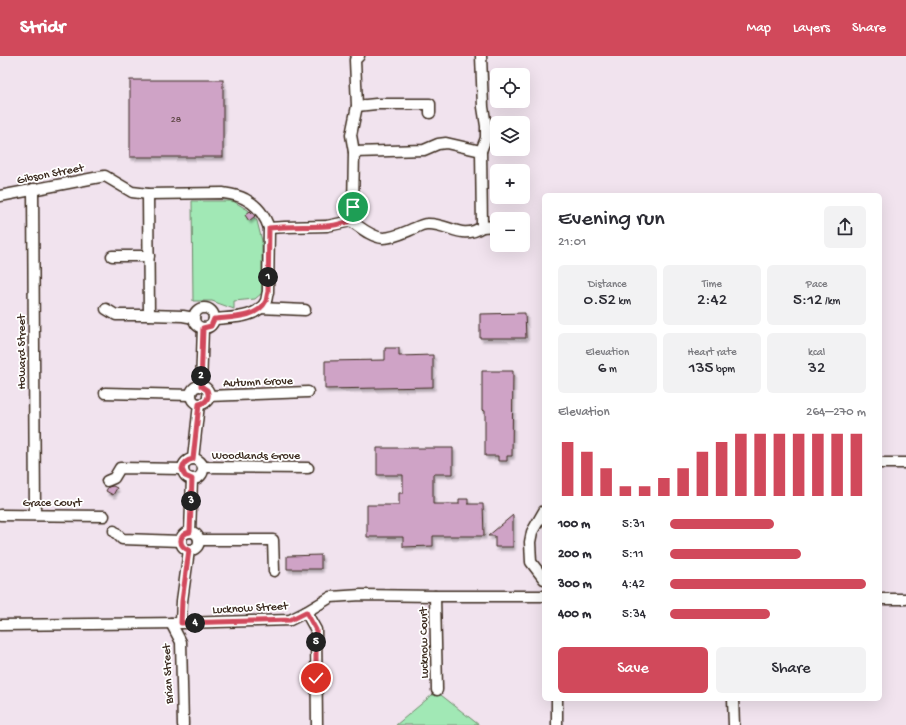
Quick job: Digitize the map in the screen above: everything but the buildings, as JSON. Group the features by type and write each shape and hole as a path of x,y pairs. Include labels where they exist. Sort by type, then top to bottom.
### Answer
{"street":[{"path":"351,221 353,207 354,152 351,135 357,106 355,60 359,56"},
{"path":"481,56 483,107 486,132 486,138 481,151 482,227"},
{"path":"357,106 376,104 430,104 430,113"},
{"path":"354,152 424,150 438,144 446,143 481,151"},
{"name":"Gibson Street","path":"0,196 105,176 132,192 148,194"},
{"name":"Howard Street","path":"33,189 35,515"},
{"path":"149,315 148,194 223,193 246,199 258,208 266,219 269,228 268,292 266,301 260,308 251,314 214,319"},
{"path":"269,228 327,226 351,221 370,234 382,238 390,237 425,224 438,224 458,232 468,233 482,227 490,226"},
{"path":"112,256 149,256"},
{"path":"205,308 214,315 211,326 203,328 196,325 194,318 197,311 205,308"},
{"path":"260,308 305,310"},
{"path":"106,309 116,315 183,316 194,318"},
{"path":"201,386 203,328"},
{"path":"201,386 207,390 208,399 199,404 193,401 191,395 191,391 194,388 201,386"},
{"name":"Autumn Grove","path":"208,396 308,392"},
{"path":"105,393 191,395"},
{"path":"193,459 199,404"},
{"path":"190,459 193,459 199,461 203,467 202,475 199,478 192,479 185,476 182,469 185,463 190,459"},
{"path":"882,463 906,463"},
{"name":"Woodlands Grove","path":"203,467 308,468"},
{"path":"107,481 114,478 120,468 182,469"},
{"path":"190,532 192,479"},
{"path":"542,514 532,532 530,542 531,562 542,576"},
{"name":"Grace Court","path":"0,515 104,516"},
{"path":"114,531 122,539 181,541"},
{"path":"190,532 196,535 198,540 197,546 189,550 182,546 181,541 184,535 190,532"},
{"path":"198,540 273,540 274,571"},
{"path":"176,623 182,601 189,550"},
{"name":"Lucknow Street","path":"0,625 290,620 331,596 542,596"},
{"name":"Lucknow Court","path":"435,596 437,690"},
{"path":"882,599 906,599"},
{"path":"306,612 316,630 316,725"},
{"name":"Brian Street","path":"176,623 181,642 183,725"},
{"path":"557,701 557,725"},
{"path":"734,701 734,725"}],"green space":[{"path":"192,201 233,201 248,210 257,221 262,241 262,293 255,299 234,301 234,309 212,301 193,301"},
{"path":"432,695 441,695 479,725 396,725"}],"route":[{"path":"316,678 316,630 306,612 290,620 181,623 182,601 189,550 182,546 181,541 186,533 190,532 192,479 185,476 182,469 187,461 193,459 199,404 208,399 207,390 201,386 203,328 211,326 214,319 251,314 260,308 266,301 268,292 269,228 327,226 351,221 353,207"}]}
